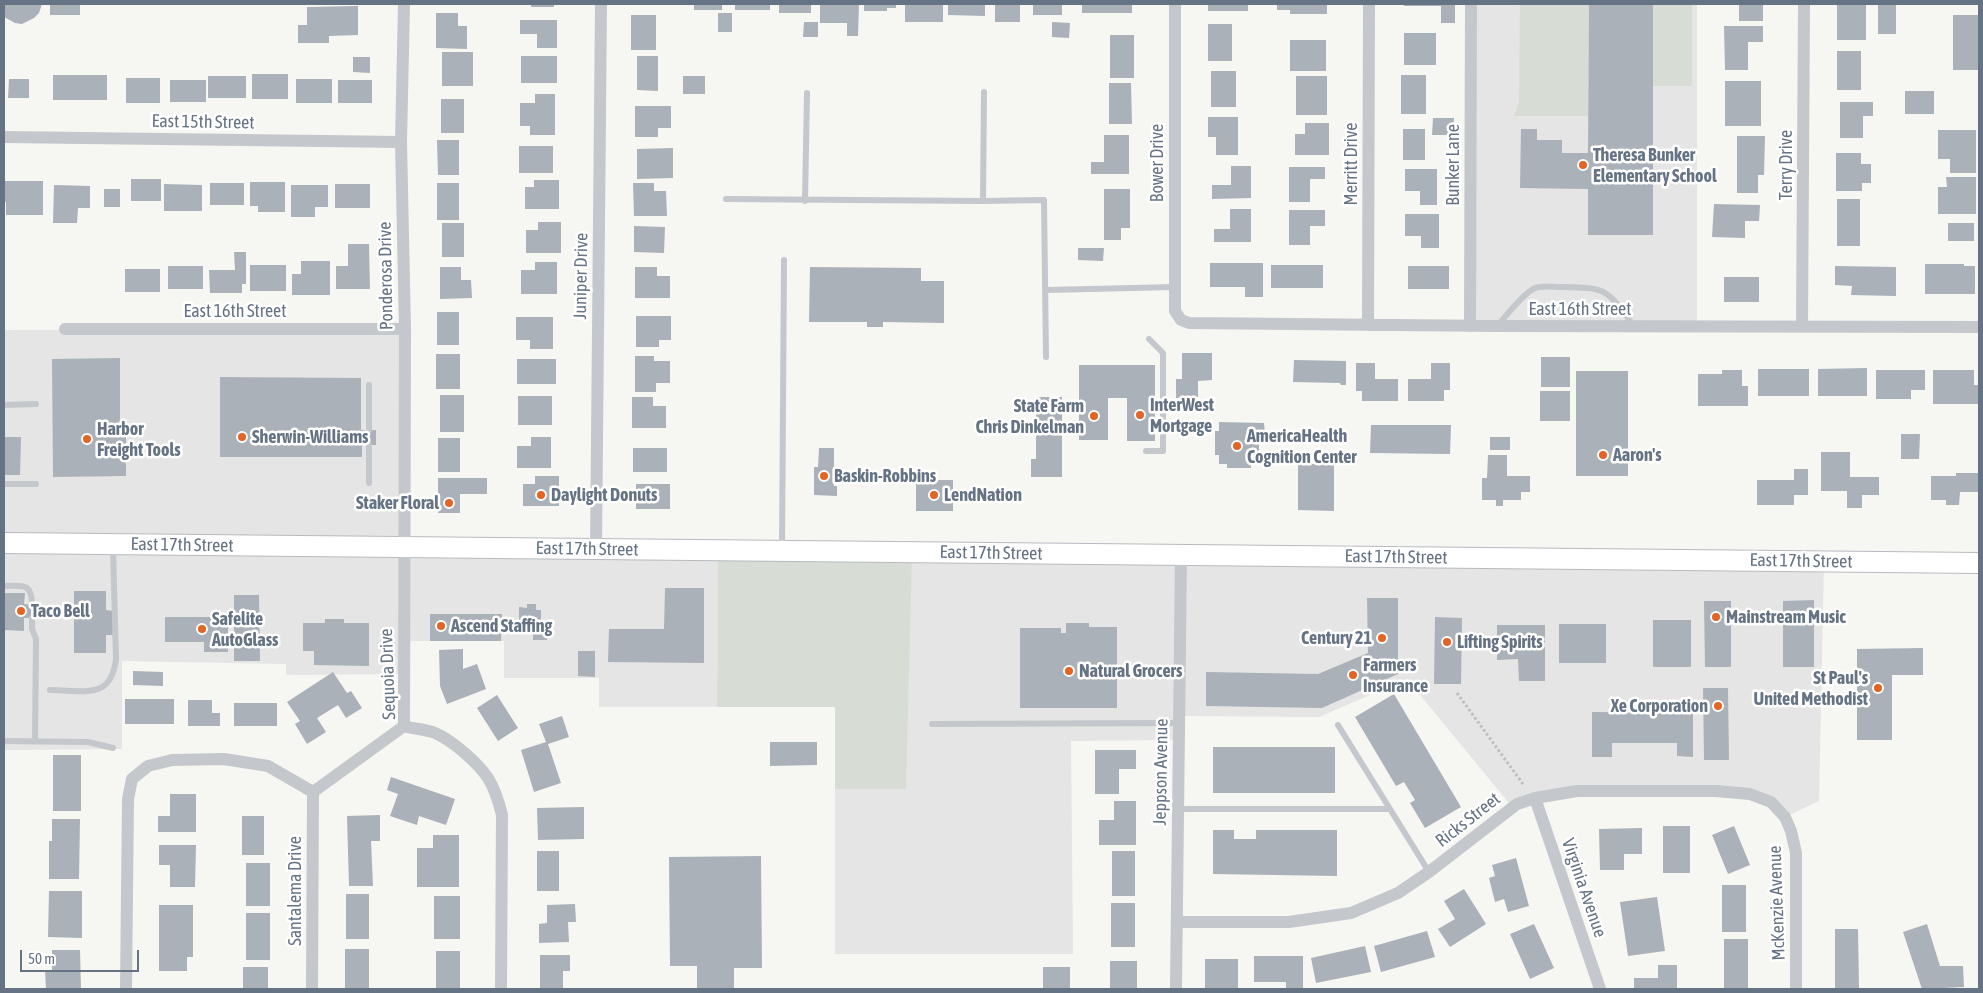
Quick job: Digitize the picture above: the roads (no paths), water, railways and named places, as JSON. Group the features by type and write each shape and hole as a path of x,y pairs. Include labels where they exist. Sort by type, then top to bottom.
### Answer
{"main road":[{"name":"East 17th Street","path":"4,543 1979,563"}],"street":[{"name":"Ponderosa Drive","path":"404,4 401,142 405,329 404,547"},
{"name":"Juniper Drive","path":"596,549 601,4"},
{"name":"Bower Drive","path":"1175,4 1175,311 1181,320"},
{"name":"Merritt Drive","path":"1368,325 1369,4"},
{"name":"Bunker Lane","path":"1470,326 1471,4"},
{"name":"Terry Drive","path":"1802,326 1804,4"},
{"name":"East 15th Street","path":"4,137 401,142"},
{"name":"East 16th Street","path":"1181,320 1189,323 1470,326 1979,327"},
{"name":"East 16th Street","path":"65,329 405,329"},
{"name":"Sequoia Drive","path":"404,547 404,726 434,733 447,740 473,761 488,779 498,802 502,815 501,989"},
{"name":"Jeppson Avenue","path":"1176,989 1181,555"},
{"path":"126,989 128,799 132,779 148,766 172,760 224,758 268,766 313,792 404,726"},
{"name":"Ricks Street","path":"1177,922 1289,922 1351,913 1398,893 1429,872 1517,804 1535,798 1577,791 1716,791 1750,794 1771,802 1785,817"},
{"name":"Santalema Drive","path":"312,989 313,792"},
{"name":"Virginia Avenue","path":"1535,798 1600,989"},
{"name":"McKenzie Avenue","path":"1785,817 1792,831 1796,853 1796,989"}],"lane":[{"path":"983,201 984,92"},
{"path":"805,200 807,93"},
{"path":"726,199 1044,200 1046,357"},
{"path":"782,550 784,260"},
{"path":"1046,290 1175,287"},
{"path":"1497,326 1534,289 1542,287 1592,287 1604,290 1634,326"},
{"path":"1146,451 1163,451 1163,353 1149,339"},
{"path":"369,385 369,430"},
{"path":"4,406 36,404"},
{"path":"369,446 369,483"},
{"path":"4,484 36,484"},
{"path":"50,690 98,690 110,682 116,659 116,598 113,581 113,544"},
{"path":"4,586 25,586 29,588 32,595 32,605"},
{"path":"32,618 32,630 36,639 35,741"},
{"path":"932,724 1179,723"},
{"path":"1338,725 1429,872"},
{"path":"4,741 88,742 113,748"},
{"path":"1178,809 1390,809"}],"place":[{"name":"Theresa Bunker Elementary School","path":"1583,165"},
{"name":"InterWest Mortgage","path":"1140,415"},
{"name":"State Farm Chris Dinkelman","path":"1094,416"},
{"name":"Sherwin-Williams","path":"242,437"},
{"name":"Harbor Freight Tools","path":"87,439"},
{"name":"AmericaHealth Cognition Center","path":"1237,446"},
{"name":"Aaron's","path":"1603,455"},
{"name":"Baskin-Robbins","path":"824,476"},
{"name":"Daylight Donuts","path":"541,495"},
{"name":"LendNation","path":"934,495"},
{"name":"Staker Floral","path":"449,503"},
{"name":"Taco Bell","path":"21,611"},
{"name":"Mainstream Music","path":"1716,617"},
{"name":"Ascend Staffing","path":"441,626"},
{"name":"Safelite AutoGlass","path":"202,629"},
{"name":"Century 21","path":"1382,638"},
{"name":"Lifting Spirits","path":"1447,642"},
{"name":"Natural Grocers","path":"1069,671"},
{"name":"Farmers Insurance","path":"1353,675"},
{"name":"St Paul's United Methodist","path":"1878,688"},
{"name":"Xe Corporation","path":"1718,706"}]}
